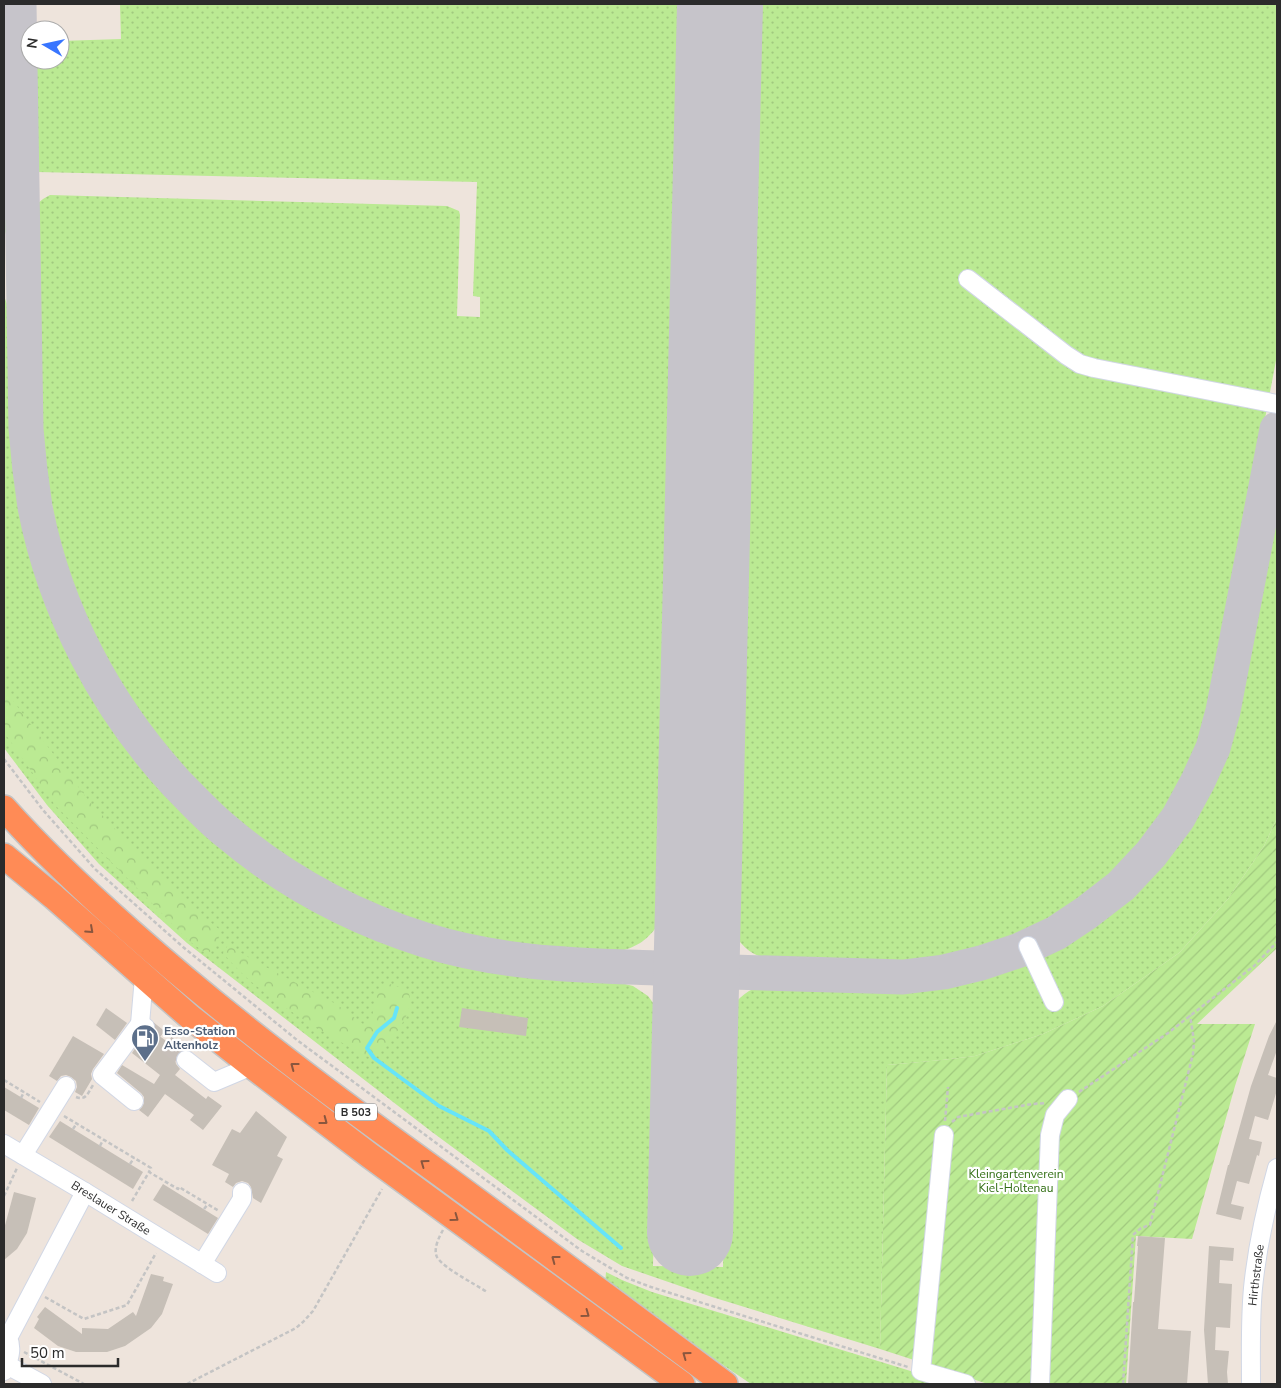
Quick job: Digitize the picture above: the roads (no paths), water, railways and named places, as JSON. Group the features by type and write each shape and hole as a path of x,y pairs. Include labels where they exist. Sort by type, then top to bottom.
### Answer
{"highway":[{"name":"B 503","path":"4,808 107,911 170,967 263,1042 345,1105 725,1384"},
{"name":"B 503","path":"4,842 54,897 190,1017 453,1217 682,1384"},
{"path":"4,856 54,897"}],"street":[{"path":"968,279 1080,364 1277,404"},
{"path":"1028,946 1054,1002"},
{"path":"134,1101 102,1076 143,1026 144,977"},
{"path":"186,1060 214,1082 252,1066"},
{"path":"23,1155 65,1088"},
{"path":"1040,1384 1050,1135 1055,1115 1068,1099"},
{"path":"944,1135 921,1371 966,1384"},
{"name":"Breslauer Straße","path":"4,1144 217,1273"},
{"name":"Hirthstraße","path":"1251,1384 1253,1287 1268,1201 1277,1168"},
{"path":"42,1384 5,1368 9,1361 8,1339 85,1192"},
{"path":"202,1264 242,1199 242,1192"}],"waterway":[{"path":"397,1008 394,1018 377,1032 367,1048 374,1058 439,1106 489,1131 507,1150 621,1248"}],"tunnel":[{"path":"145,1027 186,1060"}],"place":[{"name":"Esso-Station Altenholz","path":"145,1062"}],"park label":[{"name":"Kleingartenverein Kiel-Holtenau","path":"1016,1181"}]}
